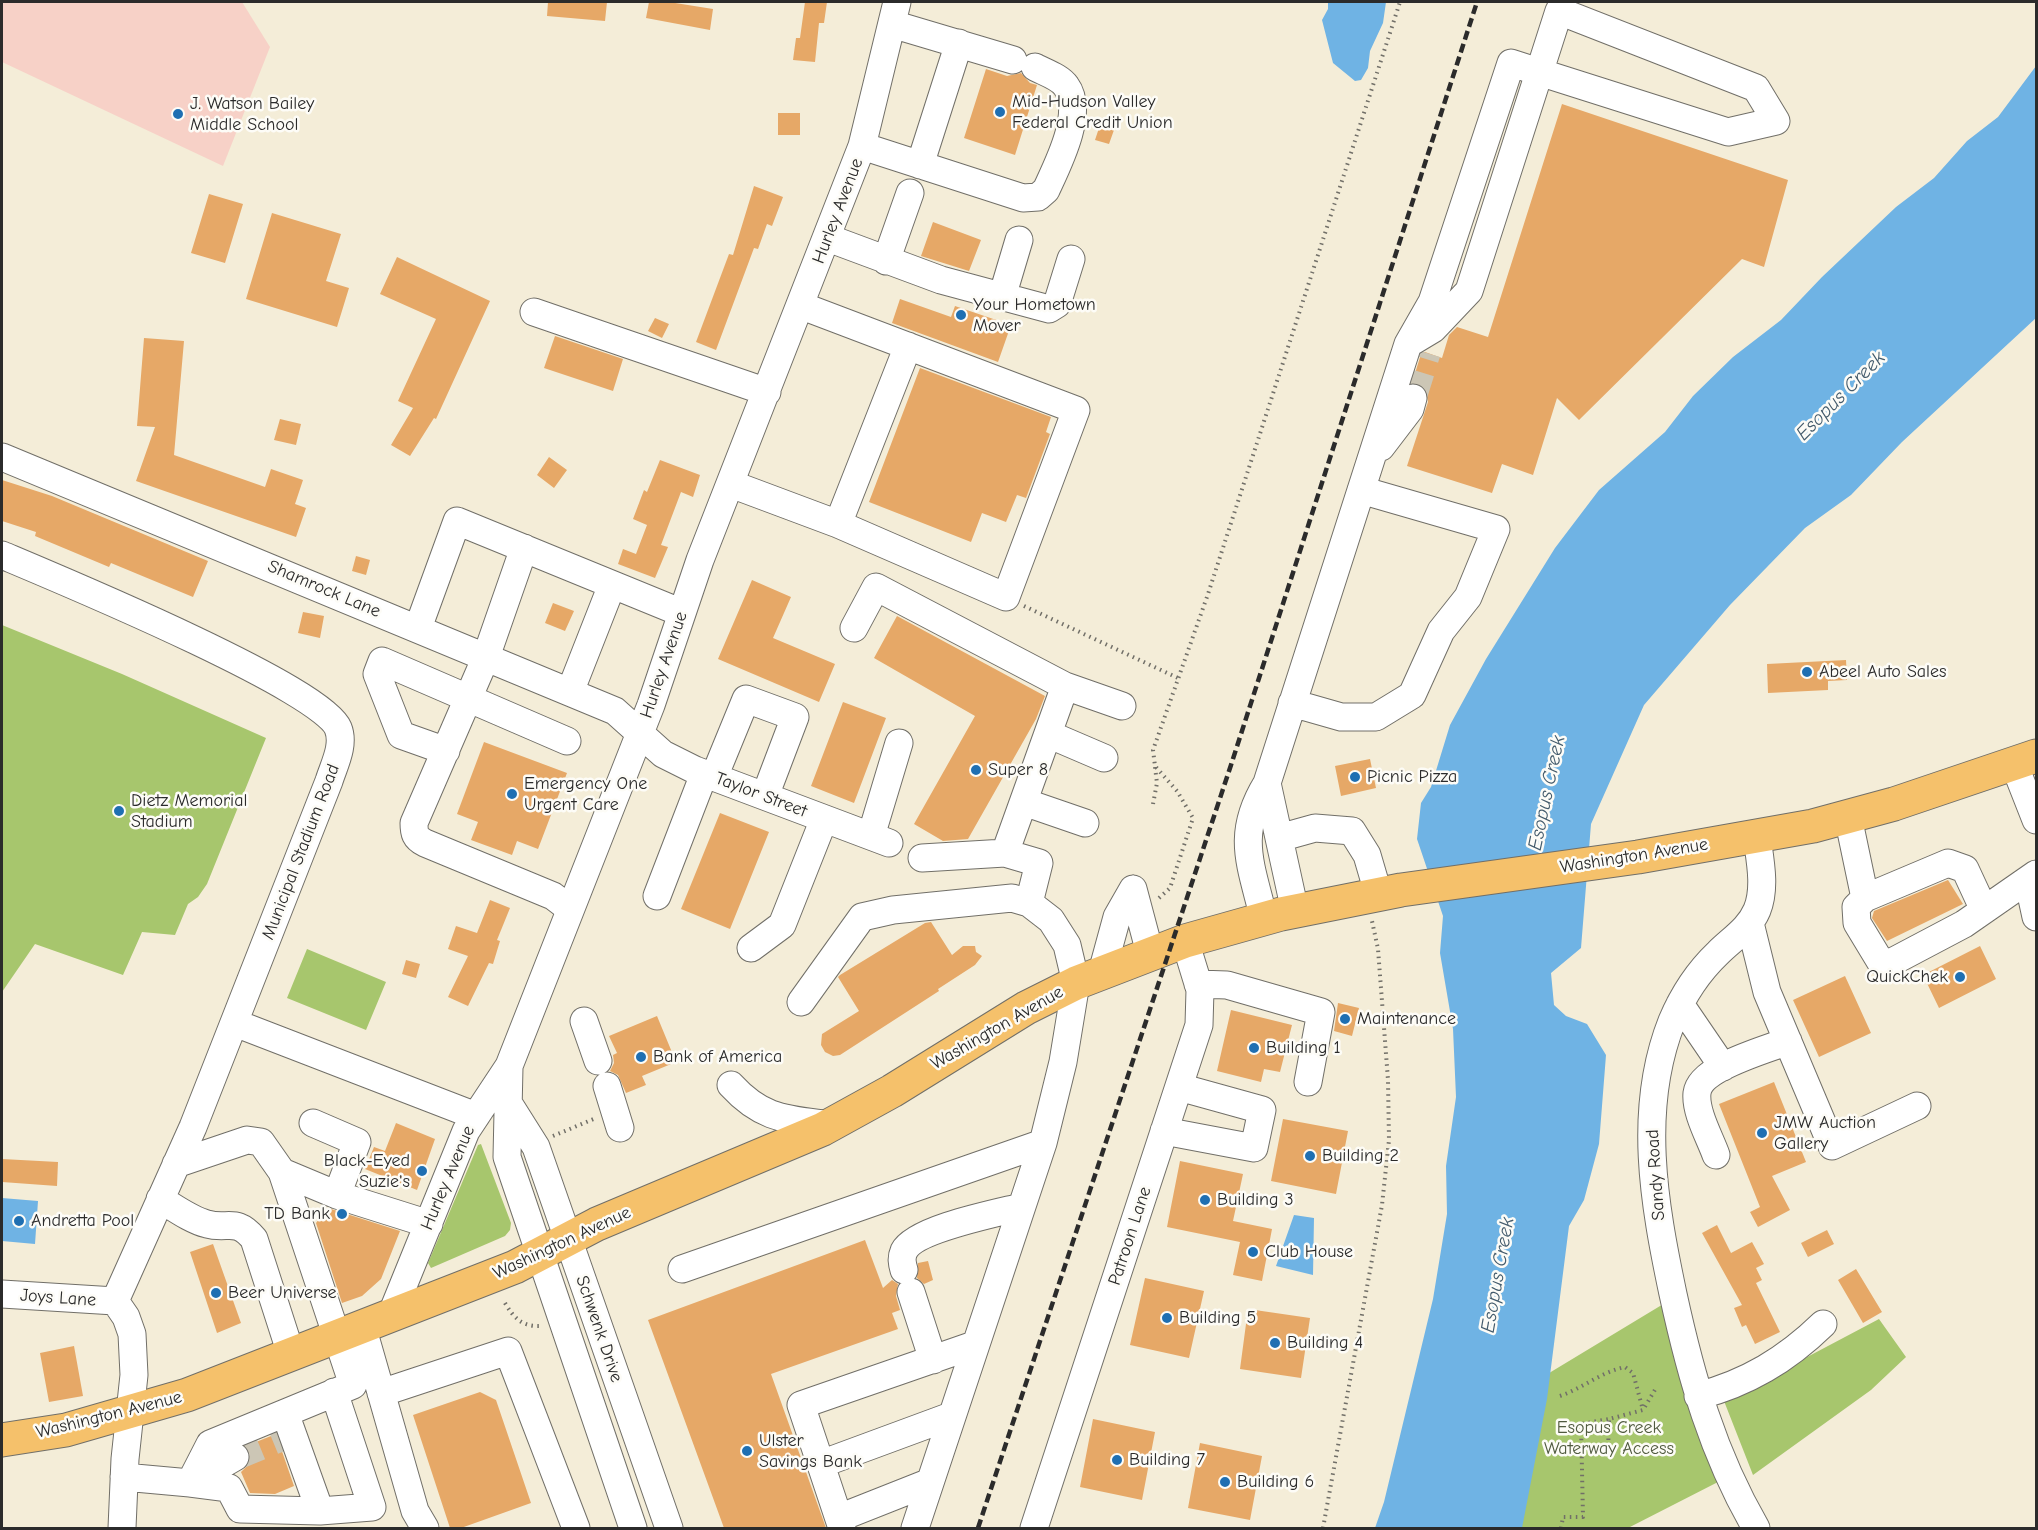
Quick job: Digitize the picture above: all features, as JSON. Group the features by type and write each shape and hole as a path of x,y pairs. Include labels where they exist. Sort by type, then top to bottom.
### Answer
{"main road":[{"name":"Washington Avenue","path":"2,1440 66,1430 187,1395 392,1313 515,1267 597,1224 831,1125 892,1091 988,1030 1089,977 1185,941 1295,911 1383,894 1756,838 1848,816 2025,760"}],"street":[{"path":"1264,919 1247,847 1254,805 1267,783 1369,462 1423,342 1469,291 1539,72 1559,11 1756,88 1776,121 1728,132 1539,72"},
{"path":"862,146 1023,198 1038,197 1046,190 1074,117 1073,100 1066,84 1024,63 959,43 894,13"},
{"name":"Hurley Avenue","path":"392,1313 466,1131 508,1066 640,733 730,483 802,306 862,146 894,13"},
{"path":"920,165 959,43"},
{"path":"886,261 910,193"},
{"path":"828,238 886,261 1002,297 1053,308 1057,304 1071,259"},
{"path":"1002,297 1019,240"},
{"path":"730,483 838,524 1006,597 1076,410 802,306"},
{"path":"534,312 767,392"},
{"path":"838,524 908,346"},
{"path":"1369,462 1410,409 1413,398"},
{"name":"Shamrock Lane","path":"2,457 615,711 640,733"},
{"path":"1293,703 1341,717 1376,717 1412,695 1441,631 1467,597 1496,530 1361,490"},
{"path":"418,628 457,521 682,613"},
{"path":"524,548 486,657 414,822 418,839 553,896 570,909"},
{"name":"Municipal Stadium Road","path":"2,555 148,617 300,694 324,711 338,728 340,749 333,770 235,1023 193,1127 115,1301"},
{"path":"570,692 612,585"},
{"path":"854,628 876,587 1065,686 1122,706"},
{"path":"446,751 401,735 377,674 382,662 567,741"},
{"path":"1005,854 1065,686"},
{"path":"657,896 709,776 746,699 795,717 765,796"},
{"name":"Taylor Street","path":"640,733 663,754 709,776 880,839 899,743"},
{"path":"1048,734 1104,758"},
{"path":"2025,760 2037,820"},
{"path":"1267,783 1295,911"},
{"path":"1024,802 1085,823"},
{"path":"1848,816 1865,897"},
{"path":"751,948 782,925 824,819"},
{"path":"1279,838 1315,828 1352,831 1367,855 1383,894"},
{"name":"Sandy Road","path":"1756,838 1761,891 1758,908 1749,923 1700,973 1680,1004 1662,1053 1656,1086 1651,1157 1660,1230 1698,1396 1725,1469 1756,1528"},
{"path":"922,858 1005,854 1039,863 1029,903"},
{"path":"1984,910 1965,869 1948,863 1865,897 1856,907 1857,923 1880,961 1892,962 1964,924 2037,874"},
{"path":"2037,879 2031,894 2037,917"},
{"path":"915,1528 1043,1143 1063,1062 1089,977 1133,889 1150,953"},
{"path":"801,1002 862,917 893,910 1012,898 1029,903 1051,920 1089,977"},
{"path":"1749,923 1767,992 1832,1146 1917,1106"},
{"name":"Patroon Lane","path":"1034,1528 1199,1025 1201,1008 1198,984 1185,941"},
{"path":"1198,984 1227,985 1321,1012 1308,1082"},
{"path":"1680,1004 1723,1067"},
{"path":"584,1021 598,1061"},
{"path":"235,1023 476,1116"},
{"path":"1716,1155 1698,1106 1697,1092 1703,1080 1723,1067 1788,1041"},
{"name":"Schwenk Drive","path":"508,1066 507,1157 624,1526"},
{"path":"731,1085 748,1103 763,1111 783,1118 831,1125"},
{"path":"607,1086 621,1128"},
{"path":"1164,1131 1254,1148 1262,1110 1179,1087"},
{"name":"Schwenk Drive","path":"507,1101 536,1146 669,1528"},
{"path":"313,1123 357,1142 337,1195"},
{"path":"124,1477 229,1488 240,1509 321,1511 372,1507 361,1386 348,1331 282,1172 261,1142 254,1140 176,1164"},
{"path":"682,1269 1043,1143"},
{"path":"282,1172 337,1195 429,1224"},
{"path":"160,1199 208,1225 238,1225 254,1239 291,1354"},
{"path":"933,1360 901,1261 904,1250 914,1241 973,1220 1021,1207"},
{"name":"Joys Lane","path":"2,1294 115,1301"},
{"path":"115,1301 126,1317 132,1334 134,1375 124,1477 122,1528"},
{"path":"1698,1396 1721,1390 1772,1366 1797,1349 1823,1324"},
{"path":"930,1482 841,1523 801,1405 974,1345"},
{"path":"190,1483 210,1444 286,1428 361,1386 508,1351 576,1528"},
{"path":"361,1386 415,1511 425,1528"},
{"path":"821,1464 951,1416"},
{"path":"286,1428 321,1511"},
{"path":"190,1483 235,1457"}],"path":[{"path":"1153,804 1156,783 1153,750 1400,2"},
{"path":"1006,597 1178,678"},
{"path":"1155,766 1177,791 1193,818 1170,888 1155,901"},
{"path":"1323,1528 1382,1204 1389,1140 1388,1080 1378,949 1383,894"},
{"path":"505,1303 514,1318 521,1323 532,1327 545,1326"},
{"path":"1560,1396 1581,1389 1608,1371 1625,1368 1633,1373 1643,1410"},
{"path":"1561,1528 1563,1518 1583,1517 1581,1424 1643,1410 1656,1388"},
{"path":"1608,1452 1609,1419"}],"shaded area":[{"name":"J. Watson Bailey Middle School","path":"2,2 242,2 270,47 223,166 2,62"}],"green space":[{"name":"Dietz Memorial Stadium","path":"2,625 122,674 266,738 207,884 198,897 188,904 175,935 142,932 123,975 35,944 2,992"},
{"path":"307,949 386,982 366,1030 287,998"},
{"path":"481,1144 511,1223 510,1230 505,1236 431,1268 428,1263 478,1145"},
{"name":"Esopus Creek Waterway Access","path":"1665,1303 1718,1482 1628,1528 1463,1528 1483,1413"},
{"name":"Esopus Creek Waterway Access","path":"1879,1319 1906,1357 1871,1390 1753,1475 1724,1401"}],"water":[{"path":"1328,2 1386,2 1383,23 1370,51 1368,68 1361,80 1355,81 1333,63 1322,20 1328,9"},
{"name":"Esopus Creek","path":"2036,66 2036,318 1902,442 1851,495 1805,528 1730,605 1644,705 1591,824 1581,948 1551,973 1554,1005 1566,1016 1587,1024 1606,1055 1599,1144 1584,1200 1569,1226 1547,1399 1522,1528 1375,1528 1384,1502 1433,1299 1447,1214 1446,1166 1456,1097 1453,1029 1440,953 1443,916 1417,839 1421,803 1431,787 1450,725 1486,659 1555,548 1599,490 1665,432 1693,396 1733,357 1781,320 1822,277 1896,207 1934,178 1967,141 1998,117"},
{"name":"Andretta Pool","path":"2,1198 38,1201 35,1244 2,1241"},
{"path":"1294,1215 1314,1218 1313,1275 1276,1266"}],"building":[{"path":"548,2 607,2 605,21 547,16"},
{"path":"649,2 669,2 713,9 710,30 646,18"},
{"path":"805,2 827,2 824,23 819,23 815,62 793,60 796,38 800,38"},
{"name":"Mid-Hudson Valley Federal Credit Union","path":"986,69 1007,76 1021,73 1030,83 1037,85 1015,155 964,138"},
{"path":"1562,104 1788,180 1764,267 1742,259 1579,420 1557,398 1533,475 1502,464 1492,493 1407,466 1428,402 1425,387 1412,383 1421,354 1425,352 1442,358 1449,335 1457,327 1488,337"},
{"path":"778,113 800,113 800,135 778,135"},
{"path":"1100,125 1114,130 1109,144 1095,140"},
{"path":"754,186 783,197 772,226 767,224 758,249 754,248 716,350 696,342 729,254 733,255"},
{"path":"209,194 243,204 225,263 191,253"},
{"path":"272,213 341,234 326,281 349,288 337,327 246,299"},
{"path":"933,222 981,240 969,271 921,256"},
{"path":"397,257 490,301 436,419 434,418 410,456 391,445 413,408 398,401 436,319 380,294"},
{"path":"900,299 951,317 955,306 1011,325 998,362 892,323"},
{"path":"655,318 669,324 662,338 648,331"},
{"path":"555,336 623,359 613,391 544,368"},
{"path":"144,338 184,341 174,455 265,487 271,469 303,480 295,504 306,508 296,537 136,481 155,427 137,426"},
{"path":"920,368 1051,417 1046,432 1050,434 1026,498 1017,495 1006,522 982,513 971,542 869,502"},
{"path":"280,419 301,424 296,445 274,440"},
{"path":"549,457 567,470 554,488 537,475"},
{"path":"660,460 700,475 693,497 681,492 661,545 668,547 655,578 618,564 623,549 636,554 647,525 633,519 644,490 647,492"},
{"path":"2,480 52,496 208,561 193,597 111,563 109,567 35,536 36,532 2,521"},
{"path":"356,556 370,560 366,575 352,571"},
{"path":"752,580 791,597 773,638 835,664 819,702 718,659"},
{"path":"553,603 574,611 565,631 545,623"},
{"path":"303,612 324,616 320,638 298,633"},
{"name":"Super 8","path":"897,616 1045,696 1036,719 968,839 943,841 914,824 975,716 874,658"},
{"name":"Abeel Auto Sales","path":"1846,660 1847,680 1828,681 1828,690 1768,693 1767,664"},
{"path":"843,702 886,718 854,803 811,786"},
{"name":"Emergency One Urgent Care","path":"484,742 567,773 538,849 517,841 512,855 471,840 478,822 457,814"},
{"name":"Picnic Pizza","path":"1370,759 1376,788 1341,796 1335,766"},
{"path":"720,813 769,832 730,929 681,909"},
{"name":"QuickChek","path":"1948,880 1963,904 1887,941 1872,918 1874,911"},
{"path":"490,900 510,908 497,940 500,941 493,964 489,963 468,1006 448,997 468,956 448,949 456,926 477,933"},
{"path":"931,922 952,955 963,946 975,946 976,952 982,956 975,965 938,989 939,991 840,1055 833,1056 825,1052 821,1045 822,1034 859,1011 838,977 925,923"},
{"name":"QuickChek","path":"1980,946 1996,979 1939,1008 1923,975"},
{"path":"406,960 420,964 416,978 402,974"},
{"path":"1845,976 1871,1033 1819,1057 1793,1000"},
{"name":"Maintenance","path":"1338,1003 1359,1008 1352,1036 1334,1031"},
{"name":"Building 1","path":"1231,1010 1292,1025 1280,1072 1264,1069 1261,1082 1217,1071"},
{"name":"Bank of America","path":"657,1016 676,1062 642,1076 646,1085 626,1093 618,1075 610,1071 614,1063 613,1055 617,1053 609,1036"},
{"name":"JMW Auction Gallery","path":"1774,1082 1806,1162 1772,1176 1790,1210 1758,1227 1750,1212 1760,1207 1719,1104"},
{"name":"Building 2","path":"1283,1119 1348,1131 1336,1194 1271,1181"},
{"path":"396,1123 435,1139 417,1190 365,1169 374,1147 385,1151"},
{"path":"2,1159 58,1162 57,1186 2,1182"},
{"name":"Building 3","path":"1180,1161 1243,1174 1233,1221 1272,1229 1262,1281 1233,1275 1240,1242 1167,1227"},
{"path":"328,1208 400,1231 381,1279 362,1296 342,1303 316,1223"},
{"path":"1717,1225 1731,1253 1752,1242 1764,1264 1756,1268 1762,1280 1756,1283 1780,1332 1755,1344 1746,1325 1742,1327 1734,1308 1742,1305 1702,1233"},
{"path":"1827,1230 1834,1244 1808,1257 1801,1243"},
{"name":"Ulster Savings Bank","path":"865,1240 883,1288 892,1280 898,1284 896,1296 900,1310 892,1313 898,1329 771,1374 826,1528 724,1528 648,1320"},
{"name":"Beer Universe","path":"213,1244 241,1323 217,1333 190,1252"},
{"path":"928,1261 933,1280 924,1284 917,1278 918,1263"},
{"path":"1856,1269 1882,1312 1863,1323 1838,1280"},
{"name":"Building 5","path":"1145,1278 1204,1291 1189,1358 1130,1345"},
{"name":"Building 4","path":"1248,1309 1310,1318 1301,1378 1240,1369"},
{"path":"74,1346 83,1396 49,1402 40,1353"},
{"path":"480,1392 496,1400 531,1503 461,1528 450,1528 413,1415"},
{"name":"Building 7","path":"1093,1419 1155,1432 1142,1500 1080,1487"},
{"path":"276,1434 294,1486 275,1494 250,1493 241,1472 251,1458 246,1446"},
{"name":"Building 6","path":"1200,1443 1262,1456 1250,1520 1188,1508"}],"tunnel":[{"path":"1413,398 1427,353"},
{"path":"235,1457 281,1438"}],"railway":[{"path":"978,1528 1231,765 1477,2"}],"place":[{"name":"Mid-Hudson Valley Federal Credit Union","path":"1000,112"},
{"name":"J. Watson Bailey Middle School","path":"178,114"},
{"name":"Your Hometown Mover","path":"961,315"},
{"name":"Abeel Auto Sales","path":"1807,672"},
{"name":"Super 8","path":"976,770"},
{"name":"Picnic Pizza","path":"1355,777"},
{"name":"Emergency One Urgent Care","path":"512,794"},
{"name":"Dietz Memorial Stadium","path":"119,811"},
{"name":"QuickChek","path":"1960,977"},
{"name":"Maintenance","path":"1345,1019"},
{"name":"Building 1","path":"1254,1048"},
{"name":"Bank of America","path":"641,1057"},
{"name":"JMW Auction Gallery","path":"1762,1133"},
{"name":"Building 2","path":"1310,1156"},
{"name":"Black-Eyed Suzie's","path":"422,1171"},
{"name":"Building 3","path":"1205,1200"},
{"name":"TD Bank","path":"342,1214"},
{"name":"Andretta Pool","path":"19,1221"},
{"name":"Club House","path":"1253,1252"},
{"name":"Beer Universe","path":"216,1293"},
{"name":"Building 5","path":"1167,1318"},
{"name":"Building 4","path":"1275,1343"},
{"name":"Ulster Savings Bank","path":"747,1451"},
{"name":"Building 7","path":"1117,1460"},
{"name":"Building 6","path":"1225,1482"}]}
